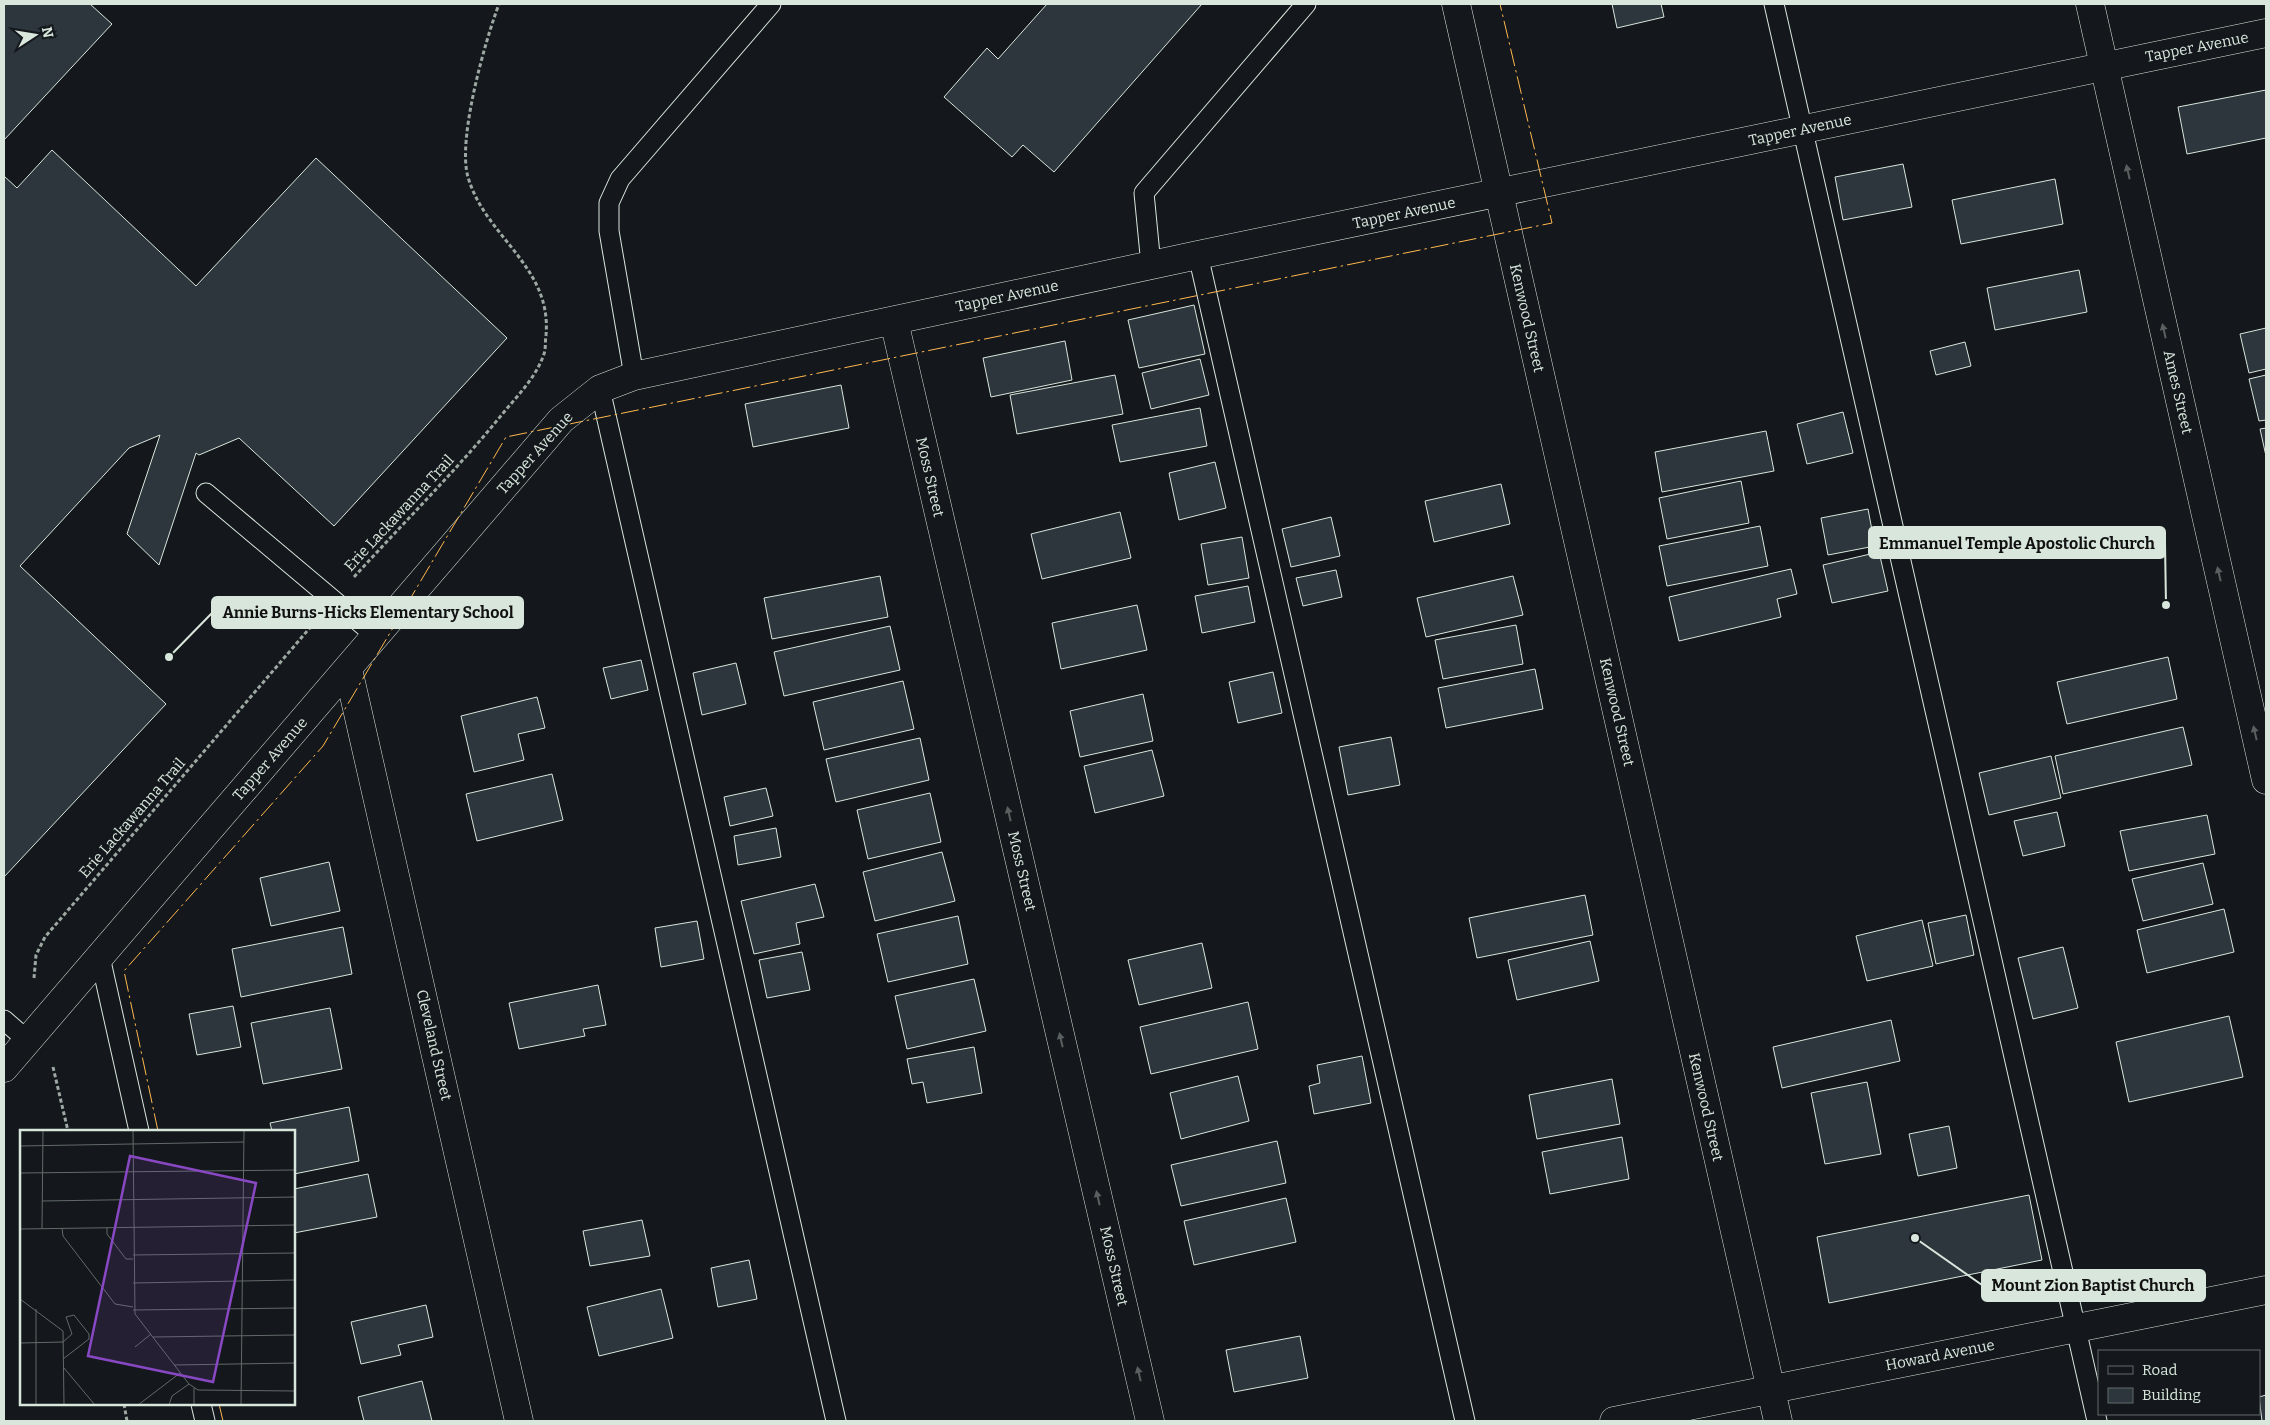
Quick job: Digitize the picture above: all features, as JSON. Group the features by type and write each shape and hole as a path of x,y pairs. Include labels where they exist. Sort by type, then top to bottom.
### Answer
{"street":[{"name":"Kenwood Street","path":"1456,4 1778,1421"},
{"name":"Ames Street","path":"2090,4 2266,780"},
{"name":"Tapper Avenue","path":"4,1068 561,420 600,389 634,376 1151,265 2266,33"},
{"name":"Moss Street","path":"894,321 1150,1421"},
{"name":"Cleveland Street","path":"348,669 519,1421"},
{"name":"Howard Avenue","path":"1614,1421 2266,1290"}],"lane":[{"path":"634,376 609,231 610,203 620,179 771,4"},
{"path":"1151,265 1144,193 1306,4"},
{"path":"1774,4 2097,1421"},
{"path":"1198,255 1466,1421"},
{"path":"600,389 836,1421"},
{"path":"206,493 376,636"},
{"path":"100,957 139,1130"},
{"path":"4,1020 27,1040"},
{"path":"201,1405 205,1421"}],"path":[{"name":"Erie Lackawanna Trail","path":"34,977 36,955 45,937 333,600 479,443 536,372 544,352 547,326 539,287 527,266 482,208 467,175 465,156 474,91 499,4"},
{"path":"51,1057 68,1130"},
{"path":"124,1405 127,1421"}],"building":[{"path":"4,4 90,4 112,24 4,140"},
{"path":"1047,4 1202,4 1054,172 1023,145 1012,157 944,97 987,48 998,59"},
{"path":"1612,4 1661,4 1664,17 1617,28"},
{"path":"2266,90 2266,138 2187,154 2178,107"},
{"path":"52,150 196,286 316,158 507,338 334,526 239,438 199,455 196,453 159,565 127,534 160,435 129,448 20,566 166,704 4,877 4,176 17,188"},
{"path":"1903,164 1912,207 1843,220 1835,177"},
{"path":"2055,179 2063,224 1961,244 1952,200"},
{"path":"2079,270 2087,312 1995,330 1987,288"},
{"path":"1194,305 1205,354 1139,368 1128,320"},
{"path":"2266,328 2266,369 2249,373 2240,334"},
{"path":"1065,341 1072,380 991,397 983,358"},
{"path":"1965,342 1971,366 1936,375 1930,351"},
{"path":"1200,359 1209,395 1151,409 1142,373"},
{"path":"1115,375 1123,414 1017,434 1010,395"},
{"path":"2266,375 2266,420 2259,421 2249,379"},
{"path":"841,385 849,428 753,447 745,404"},
{"path":"1200,408 1207,446 1120,462 1112,425"},
{"path":"1843,412 1853,453 1807,464 1797,424"},
{"path":"2266,428 2266,456 2260,429"},
{"path":"1766,431 1774,471 1662,492 1655,452"},
{"path":"1215,462 1226,508 1179,520 1169,473"},
{"path":"1741,481 1749,523 1667,539 1659,498"},
{"path":"1501,484 1510,524 1434,542 1425,501"},
{"path":"1868,509 1875,546 1828,555 1821,518"},
{"path":"1120,512 1131,558 1042,579 1031,534"},
{"path":"1331,517 1340,556 1291,567 1282,529"},
{"path":"1760,526 1768,566 1667,586 1659,546"},
{"path":"1242,537 1249,578 1208,585 1201,544"},
{"path":"1879,552 1888,591 1832,603 1823,565"},
{"path":"1791,569 1797,594 1777,599 1781,617 1679,641 1669,597"},
{"path":"1336,570 1342,597 1303,606 1296,578"},
{"path":"880,576 888,617 772,639 764,598"},
{"path":"1513,576 1523,615 1426,637 1417,598"},
{"path":"1248,586 1255,622 1202,633 1195,596"},
{"path":"1137,605 1147,650 1061,669 1052,623"},
{"path":"1516,625 1523,664 1443,679 1435,640"},
{"path":"890,626 900,670 784,696 774,652"},
{"path":"2168,657 2177,699 2067,724 2057,682"},
{"path":"641,660 648,690 611,699 603,668"},
{"path":"736,663 746,704 702,715 693,673"},
{"path":"1535,669 1543,709 1446,728 1438,688"},
{"path":"1273,672 1282,713 1238,723 1229,682"},
{"path":"903,681 914,729 824,750 813,702"},
{"path":"1143,694 1153,741 1080,757 1070,711"},
{"path":"537,697 545,728 518,734 524,760 474,772 461,716"},
{"path":"2183,727 2192,765 2063,794 2055,756"},
{"path":"1391,737 1400,785 1348,795 1339,747"},
{"path":"920,738 929,780 836,802 826,759"},
{"path":"1152,750 1164,796 1095,813 1084,766"},
{"path":"2051,756 2061,798 1989,815 1979,773"},
{"path":"552,774 563,820 477,841 466,794"},
{"path":"766,788 773,816 730,826 724,797"},
{"path":"930,793 941,842 868,859 857,810"},
{"path":"2057,812 2065,846 2023,856 2014,821"},
{"path":"2207,815 2215,854 2129,871 2120,831"},
{"path":"776,828 781,857 738,865 734,836"},
{"path":"942,852 955,901 875,921 863,872"},
{"path":"329,862 340,911 271,926 260,878"},
{"path":"2203,863 2213,904 2143,921 2132,879"},
{"path":"815,884 824,917 796,923 800,944 754,954 741,901"},
{"path":"1585,895 1593,935 1477,958 1469,918"},
{"path":"2224,909 2234,952 2147,973 2137,930"},
{"path":"1966,915 1974,955 1936,964 1928,923"},
{"path":"958,916 968,964 888,982 877,934"},
{"path":"1922,920 1933,966 1867,981 1856,936"},
{"path":"697,921 704,959 661,967 655,928"},
{"path":"343,927 352,974 241,997 232,949"},
{"path":"1590,941 1599,981 1517,1000 1508,960"},
{"path":"1202,943 1212,988 1139,1005 1128,960"},
{"path":"2063,947 2078,1008 2033,1019 2018,958"},
{"path":"802,952 810,990 767,998 759,960"},
{"path":"974,979 986,1031 907,1049 895,996"},
{"path":"598,985 606,1025 583,1029 585,1036 519,1049 509,1003"},
{"path":"1248,1002 1258,1049 1151,1074 1140,1027"},
{"path":"233,1006 241,1047 197,1055 189,1014"},
{"path":"330,1008 342,1069 263,1084 251,1023"},
{"path":"2229,1016 2243,1077 2129,1102 2116,1042"},
{"path":"1891,1020 1900,1061 1782,1088 1773,1047"},
{"path":"974,1047 982,1093 927,1103 923,1082 912,1084 907,1059"},
{"path":"1362,1056 1371,1103 1314,1114 1309,1086 1320,1083 1317,1065"},
{"path":"1238,1076 1249,1121 1181,1139 1170,1093"},
{"path":"1612,1079 1620,1124 1537,1139 1529,1095"},
{"path":"1867,1082 1881,1154 1825,1164 1811,1093"},
{"path":"349,1107 359,1161 295,1174 295,1130 272,1130 270,1123"},
{"path":"1949,1126 1957,1168 1918,1176 1909,1134"},
{"path":"1622,1137 1629,1179 1550,1194 1542,1152"},
{"path":"1277,1141 1286,1183 1181,1206 1171,1165"},
{"path":"368,1174 377,1217 295,1233 295,1189"},
{"path":"2029,1195 2042,1260 1829,1303 1817,1237"},
{"path":"1286,1198 1296,1242 1194,1265 1184,1221"},
{"path":"642,1220 650,1256 590,1266 583,1231"},
{"path":"749,1260 757,1299 718,1307 711,1268"},
{"path":"661,1289 673,1338 599,1356 587,1307"},
{"path":"426,1305 433,1337 398,1345 401,1355 361,1364 351,1322"},
{"path":"1300,1336 1308,1378 1234,1392 1226,1350"},
{"path":"422,1381 432,1421 364,1421 358,1397"},
{"path":"2266,1395 2266,1421 2262,1421 2260,1397"}],"power":[{"path":"158,1130 124,971 323,746 506,437 1552,223 1500,4"},
{"path":"219,1405 223,1421"}],"place":[{"name":"Emmanuel Temple Apostolic Church","path":"2166,605"},
{"name":"Annie Burns-Hicks Elementary School","path":"169,657"},
{"name":"Mount Zion Baptist Church","path":"1915,1238"}]}
